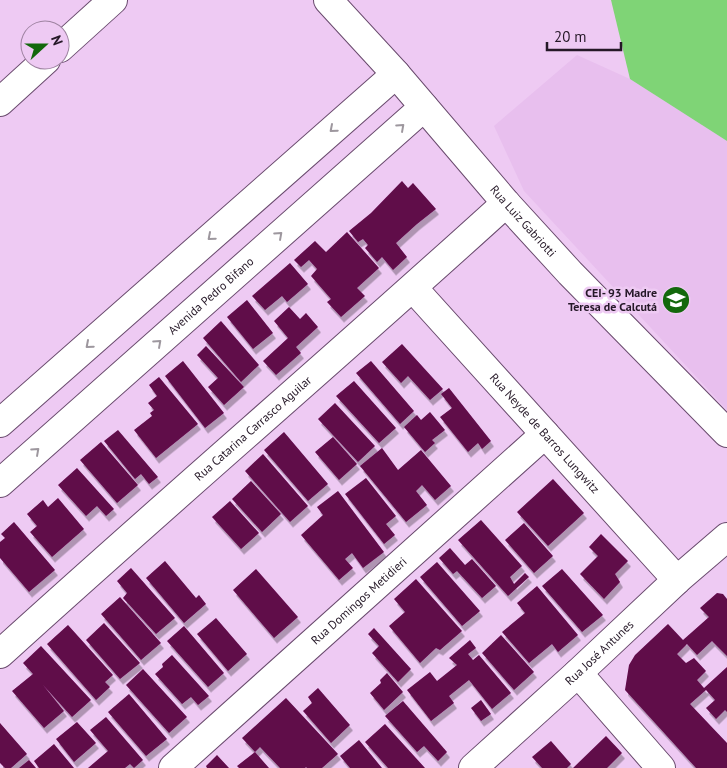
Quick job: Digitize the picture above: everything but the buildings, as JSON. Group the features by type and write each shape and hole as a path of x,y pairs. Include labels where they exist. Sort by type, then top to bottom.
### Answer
{"street":[{"path":"70,39 113,0"},
{"name":"Rua Luiz Gabriotti","path":"328,0 396,74 506,203 570,273 727,433"},
{"path":"0,102 35,70"},
{"path":"0,424 396,74"},
{"name":"Avenida Pedro Bifano","path":"0,483 424,107"},
{"name":"Rua Catarina Carrasco Aguilar","path":"0,654 506,203"},
{"name":"Rua Neyde de Barros Lungwitz","path":"412,288 677,580"},
{"name":"Rua Domingos Metidieri","path":"173,768 545,434"},
{"name":"Rua José Antunes","path":"473,768 677,580 724,546"},
{"path":"578,673 661,768"}],"shaded area":[{"name":"CEI- 93 Madre Teresa de Calcutá","path":"577,55 630,79 727,141 727,410 524,191 494,126"}],"green space":[{"path":"611,0 727,0 727,141 630,79"}],"place":[{"name":"CEI- 93 Madre Teresa de Calcutá","path":"676,300"}]}
